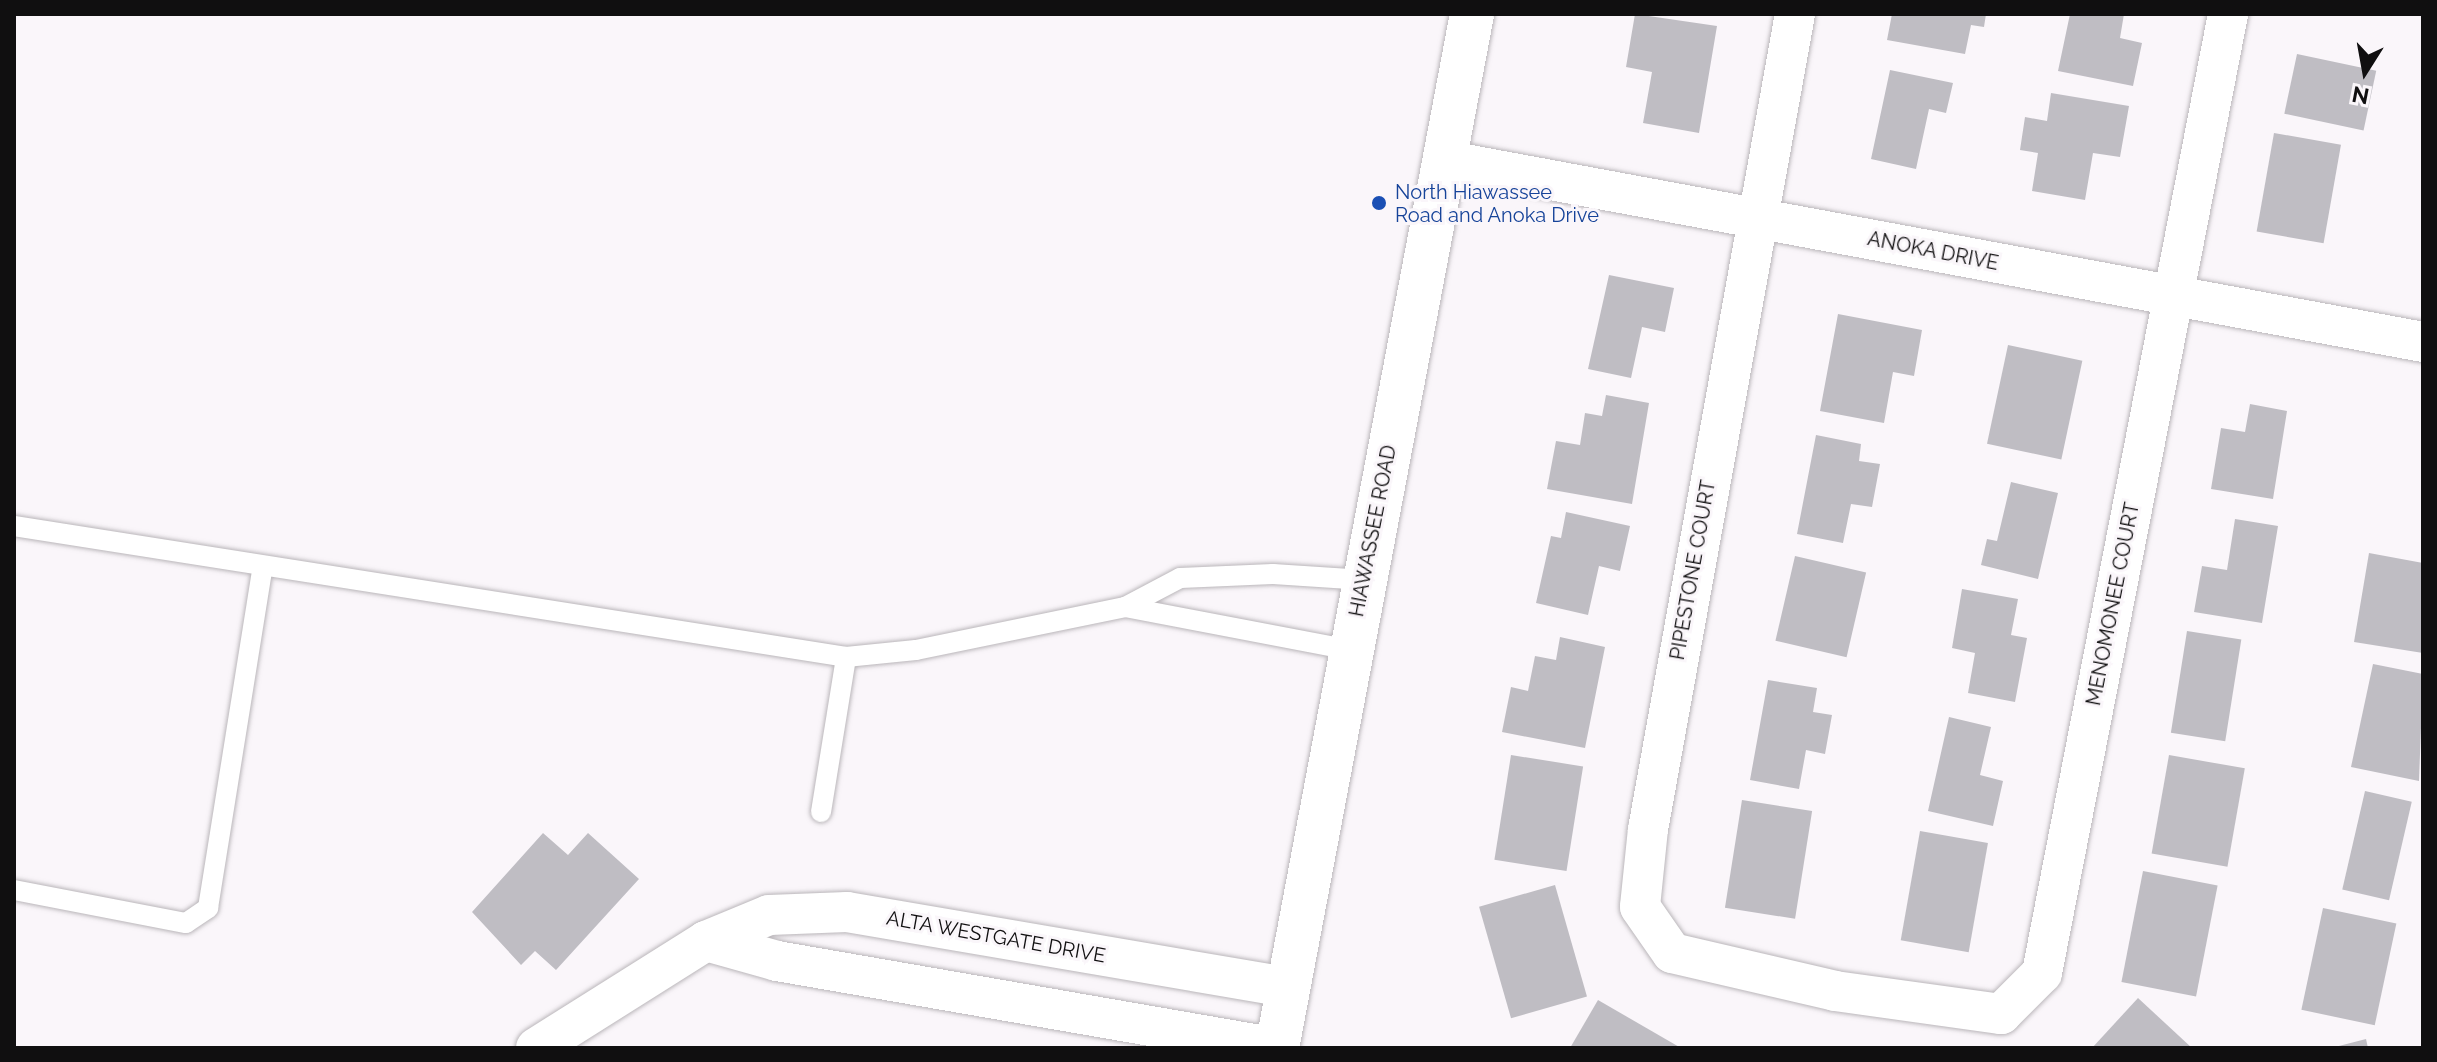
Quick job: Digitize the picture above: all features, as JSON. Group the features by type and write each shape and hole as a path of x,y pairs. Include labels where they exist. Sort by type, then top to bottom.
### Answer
{"main road":[{"name":"HIAWASSEE ROAD","path":"1277,1048 1472,14"}],"street":[{"name":"PIPESTONE COURT","path":"1795,14 1755,218 1648,829 1640,907 1672,953 1835,991"},
{"name":"MENOMONEE COURT","path":"1835,991 2001,1014 2042,973 2228,14"},
{"name":"ANOKA DRIVE","path":"1443,160 2423,342"},
{"name":"ALTA WESTGATE DRIVE","path":"536,1048 706,941 769,915 847,912 1288,987"},
{"path":"706,941 777,961 1277,1048"}],"lane":[{"path":"14,526 846,657 916,650 1125,607 1180,578 1273,574 1365,580"},
{"path":"14,890 186,923 208,908 263,566"},
{"path":"1125,607 1350,650"},
{"path":"821,812 846,657"}],"building":[{"path":"1635,14 1717,26 1699,133 1643,123 1652,72 1626,67"},
{"path":"1892,14 1986,14 1984,27 1971,25 1965,54 1887,40"},
{"path":"2070,14 2124,14 2120,38 2142,43 2133,86 2058,71"},
{"path":"2297,54 2376,71 2364,131 2284,114"},
{"path":"1890,70 1953,83 1946,113 1929,109 1916,169 1871,159"},
{"path":"2051,93 2129,106 2120,157 2093,153 2085,200 2032,191 2038,153 2020,150 2025,117 2047,121"},
{"path":"2274,133 2341,145 2324,243 2257,231"},
{"path":"1609,275 1674,288 1665,332 1642,327 1631,378 1588,369"},
{"path":"1838,314 1922,330 1914,376 1893,372 1884,423 1820,411"},
{"path":"2008,345 2082,361 2061,460 1987,444"},
{"path":"1606,395 1649,403 1632,504 1547,489 1556,441 1580,445 1585,413 1602,416"},
{"path":"2250,404 2287,411 2273,499 2211,489 2221,428 2245,432"},
{"path":"1816,435 1861,444 1859,461 1880,464 1872,507 1851,504 1843,543 1797,534"},
{"path":"2011,482 2058,493 2038,579 1981,565 1987,539 1997,541"},
{"path":"1566,512 1630,526 1620,571 1599,566 1588,615 1536,603 1551,536 1561,538"},
{"path":"2235,519 2278,526 2262,623 2194,612 2202,566 2227,570"},
{"path":"2369,553 2423,563 2423,653 2354,642"},
{"path":"1795,556 1866,572 1847,657 1775,641"},
{"path":"1962,589 2018,599 2011,635 2027,638 2015,702 1968,693 1975,653 1952,648"},
{"path":"2187,631 2241,640 2225,741 2171,733"},
{"path":"1560,637 1605,647 1585,748 1502,732 1511,687 1528,691 1535,656 1556,660"},
{"path":"2373,664 2423,674 2419,781 2351,767"},
{"path":"1768,680 1817,688 1813,712 1832,715 1825,754 1806,750 1799,789 1750,780"},
{"path":"1949,717 1991,727 1980,775 2003,781 1993,826 1928,811"},
{"path":"1511,755 1583,766 1567,871 1494,860"},
{"path":"2169,755 2245,768 2227,867 2152,853"},
{"path":"2365,791 2412,802 2389,900 2342,889"},
{"path":"1742,800 1812,811 1795,919 1725,908"},
{"path":"1920,831 1988,843 1969,952 1901,940"},
{"path":"543,833 568,855 588,833 639,879 556,970 535,951 521,965 472,912"},
{"path":"2143,871 2218,886 2196,996 2121,982"},
{"path":"1555,885 1587,997 1511,1018 1479,907"},
{"path":"2323,908 2396,924 2375,1025 2301,1010"},
{"path":"2138,998 2192,1048 2092,1048"},
{"path":"1598,1000 1681,1048 1570,1048"},
{"path":"2366,1039 2368,1048 2335,1048 2335,1047"}],"place":[{"name":"North Hiawassee Road and Anoka Drive","path":"1379,203"}]}
